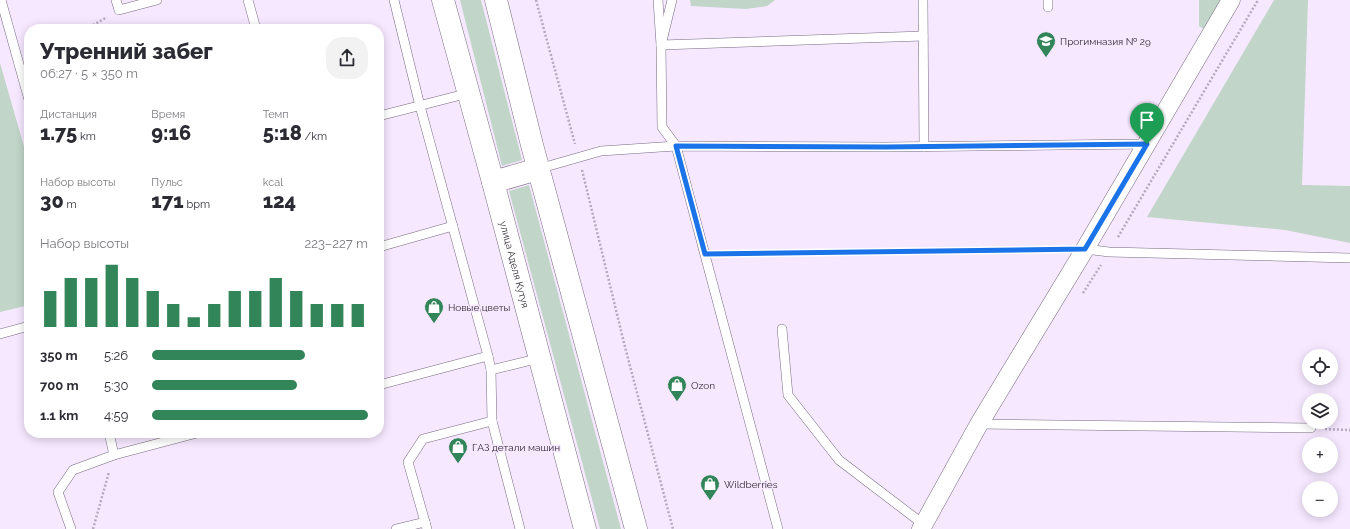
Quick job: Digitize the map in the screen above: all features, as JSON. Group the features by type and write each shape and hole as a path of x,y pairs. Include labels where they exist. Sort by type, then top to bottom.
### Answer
{"main road":[{"name":"улица Аделя Кутуя","path":"443,0 585,529"},
{"path":"496,0 538,169 636,529"},
{"path":"493,182 538,169"}],"street":[{"path":"922,526 979,424 1085,249 1231,0"}],"lane":[{"path":"1,0 24,82"},
{"path":"116,0 119,10 157,0"},
{"path":"248,0 255,24"},
{"path":"394,0 420,106 488,356 491,370 492,421 520,529"},
{"path":"658,0 661,45 662,127 676,146 778,529"},
{"path":"661,45 672,0"},
{"path":"923,0 924,146"},
{"path":"661,45 923,36"},
{"path":"384,115 469,93"},
{"path":"538,169 601,151 676,146 1147,144"},
{"path":"384,246 453,226"},
{"path":"1085,249 1109,252 1350,258"},
{"path":"0,334 24,327"},
{"path":"782,328 788,395 839,460 922,526"},
{"path":"384,384 488,356"},
{"path":"491,370 540,358"},
{"path":"396,529 426,525 408,462 423,439 492,421"},
{"path":"979,424 1302,428"},
{"path":"110,438 114,455"},
{"path":"71,529 58,492 73,470 114,455 178,438"}],"path":[{"path":"536,0 579,157 673,529"},
{"path":"95,24 119,10"},
{"path":"705,254 1085,249"},
{"path":"1330,429 1350,430"},
{"path":"93,529 114,455"}],"green space":[{"path":"460,0 481,0 522,160 502,166"},
{"path":"690,0 775,0 767,6 746,9 691,6"},
{"path":"1199,0 1225,0 1207,31 1199,26"},
{"path":"1274,0 1308,0 1302,185 1350,186 1350,243 1285,230 1147,217"},
{"path":"0,63 24,147 24,306 0,312"},
{"path":"529,185 621,529 600,529 509,191"}],"place":[{"name":"Прогимназия № 29","path":"1046,58"},
{"name":"Новые цветы","path":"434,324"},
{"name":"Ozon","path":"677,402"},
{"name":"ГАЗ детали машин","path":"458,464"},
{"name":"Wildberries","path":"710,501"}],"route":[{"path":"1147,144 1085,249 705,254 676,146 886,147 1147,144"}]}
